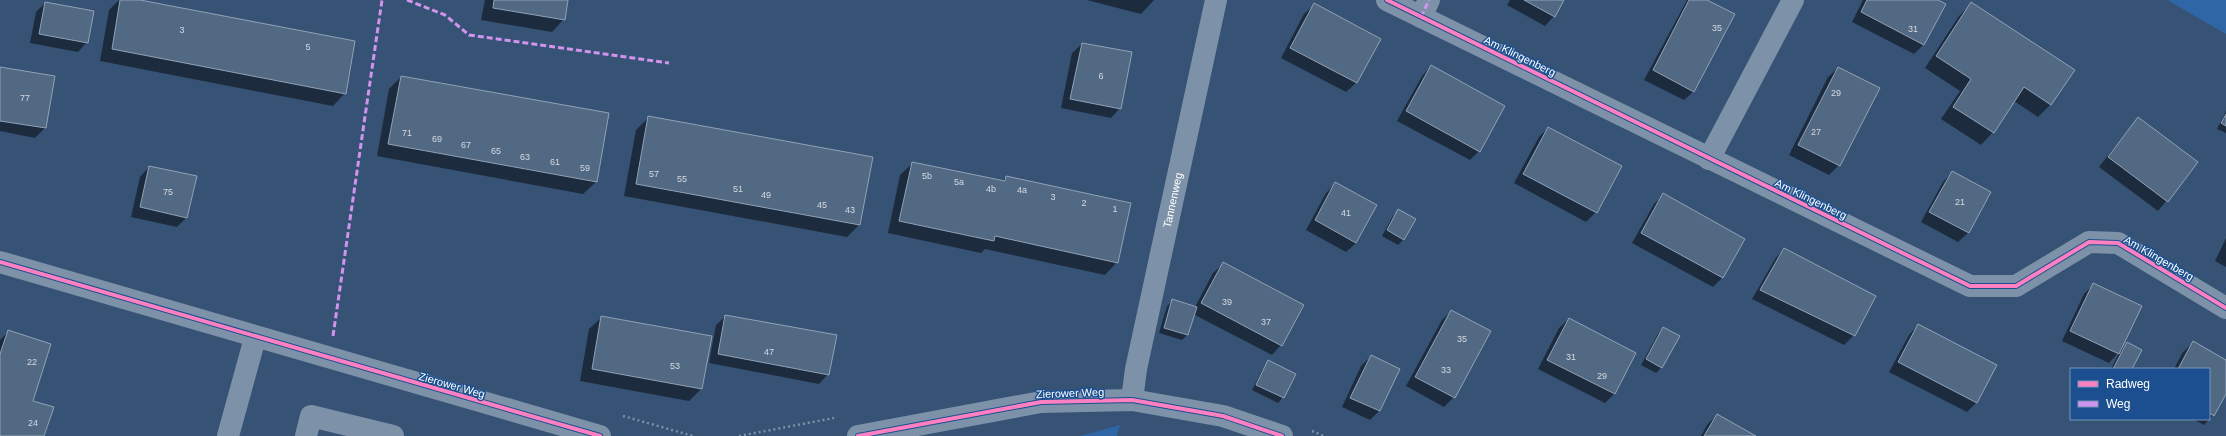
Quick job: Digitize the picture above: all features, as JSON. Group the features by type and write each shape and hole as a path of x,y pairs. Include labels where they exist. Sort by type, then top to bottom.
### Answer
{"street":[{"name":"Tannenweg","path":"1132,400 1136,369 1216,0"},
{"name":"Am Klingenberg","path":"1387,0 1425,8 1709,159 1970,286 2016,286 2089,242 2118,243 2226,308"},
{"path":"1709,159 1793,0"},
{"name":"Zierower Weg","path":"0,262 255,338 600,436"},
{"path":"233,434 255,338"},
{"name":"Zierower Weg","path":"858,436 1040,402 1132,400 1224,416 1282,436"},
{"path":"306,436 311,416 393,436"}],"shaded area":[{"path":"2167,0 2226,0 2226,34"},
{"path":"1120,425 1117,436 1080,436"}],"building":[{"path":"120,0 140,0 355,41 346,94 112,49"},
{"path":"494,0 568,0 565,20 493,8"},
{"path":"1524,0 1564,0 1555,17"},
{"path":"1689,0 1707,0 1735,14 1694,92 1653,70"},
{"path":"1867,0 1938,0 1946,4 1924,45 1861,12"},
{"path":"45,2 94,11 88,43 39,34"},
{"path":"1971,2 2075,70 2051,105 2024,87 1994,133 1953,107 1971,79 1936,56"},
{"path":"1314,3 1381,39 1357,83 1290,48"},
{"path":"1082,43 1132,52 1121,109 1070,99"},
{"path":"1431,65 1505,106 1480,152 1406,111"},
{"path":"0,67 55,76 46,128 0,121"},
{"path":"1838,67 1880,88 1840,166 1798,145"},
{"path":"401,76 609,113 597,182 388,144"},
{"path":"2226,114 2226,126 2221,123"},
{"path":"648,116 873,157 860,225 636,184"},
{"path":"2138,117 2198,162 2168,202 2108,157"},
{"path":"1548,127 1622,166 1597,213 1523,174"},
{"path":"912,162 1005,181 1006,176 1131,203 1118,263 995,236 994,241 899,221"},
{"path":"149,166 197,176 187,218 140,207"},
{"path":"1952,171 1991,192 1969,233 1929,212"},
{"path":"1335,182 1377,205 1356,243 1315,220"},
{"path":"1663,193 1745,239 1723,278 1641,233"},
{"path":"1398,209 1416,219 1404,240 1387,230"},
{"path":"1784,248 1876,296 1855,336 1760,290"},
{"path":"1223,262 1304,305 1282,346 1201,303"},
{"path":"2093,283 2142,306 2119,354 2070,331"},
{"path":"1172,299 1197,307 1188,335 1164,328"},
{"path":"1451,310 1491,331 1455,398 1415,377"},
{"path":"725,315 837,335 829,375 718,354"},
{"path":"601,316 712,336 702,389 592,369"},
{"path":"1569,318 1636,353 1615,394 1547,360"},
{"path":"1918,324 1997,365 1977,403 1898,362"},
{"path":"1663,327 1680,336 1662,368 1646,359"},
{"path":"8,330 51,344 33,401 54,407 44,436 0,436 0,354"},
{"path":"2193,341 2226,360 2226,394 2214,416 2210,414 2210,368 2179,368"},
{"path":"2127,342 2142,350 2133,368 2114,368"},
{"path":"1371,355 1400,369 1380,411 1350,398"},
{"path":"1268,360 1296,374 1284,398 1256,385"},
{"path":"1717,414 1756,436 1704,436"}],"marked path":[{"path":"333,336 382,0"},
{"path":"407,0 445,15 469,35 669,63"},
{"path":"1421,17 1429,0"}],"cycle path":[{"path":"1387,0 1970,286 2016,286 2089,242 2118,243 2226,308"},
{"path":"0,262 600,436"},
{"path":"858,436 1041,402 1132,400 1223,416 1282,436"}]}
